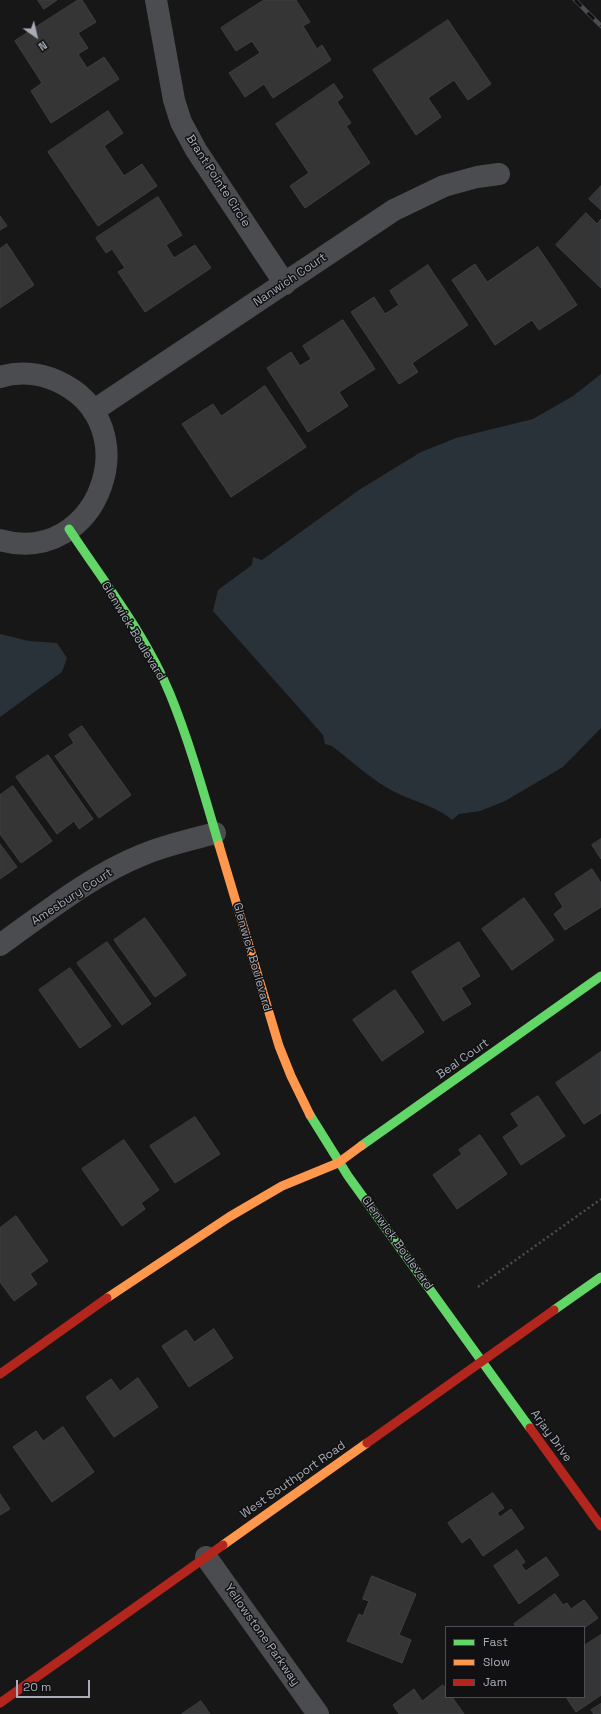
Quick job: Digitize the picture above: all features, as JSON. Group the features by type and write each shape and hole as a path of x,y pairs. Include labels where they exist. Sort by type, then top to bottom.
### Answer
{"street":[{"name":"Brant Pointe Circle","path":"156,0 174,100 181,122 196,150 285,284"},
{"name":"Nanwich Court","path":"93,411 394,210 414,199 444,186 477,177 499,174"},
{"path":"0,376 13,374 34,374 63,384 80,396 93,411 103,431 106,442 107,464 98,496 82,518 69,529 52,538 34,542 19,543 0,540"},
{"name":"Glenwick Boulevard","path":"69,529 133,625 156,665 170,694 191,751 279,1046 305,1106 338,1162 482,1361"},
{"name":"Amesbury Court","path":"0,945 93,880 141,855 170,844 215,833"},
{"name":"Beal Court","path":"0,1374 132,1280 229,1217 282,1186 338,1162 601,976"},
{"name":"West Southport Road","path":"0,1703 601,1277"},
{"name":"Arjay Drive","path":"482,1361 601,1526"},
{"name":"Yellowstone Parkway","path":"206,1557 318,1714"}],"path":[{"path":"478,1286 601,1199"}],"shaded area":[{"path":"601,374 601,728 563,767 505,801 480,811 459,814 452,820 430,807 398,794 384,786 332,746 325,744 323,735 213,611 218,590 252,565 253,557 262,560 359,490 421,452 456,438 533,419 573,396"},
{"path":"0,634 29,641 57,643 67,658 62,672 0,717"}],"building":[{"path":"38,0 57,0 44,9"},
{"path":"78,0 82,0 96,22 78,33 88,48 78,54 87,68 104,57 119,79 51,123 31,91 42,83 15,41"},
{"path":"264,0 296,0 310,22 303,26 317,49 322,45 331,60 273,98 264,84 245,97 229,73 260,53 252,41 236,51 221,28"},
{"path":"448,20 491,84 468,100 454,80 428,98 441,117 416,135 373,70"},
{"path":"334,84 343,97 337,102 351,123 346,126 370,163 305,208 290,186 309,173 276,124"},
{"path":"108,111 123,133 104,146 124,176 142,164 157,186 98,226 48,152"},
{"path":"601,186 601,210 589,199"},
{"path":"158,197 182,235 166,245 174,258 195,245 211,268 145,312 118,272 125,268 112,249 106,253 96,238"},
{"path":"586,213 597,224 601,219 601,288 556,245"},
{"path":"0,216 7,226 0,230"},
{"path":"7,244 34,285 0,308 0,249"},
{"path":"538,247 577,305 539,330 532,320 495,345 452,280 475,264 487,282"},
{"path":"428,265 468,325 412,363 418,372 399,384 351,312 374,297 385,314 399,305 390,291"},
{"path":"343,320 375,369 339,392 348,406 308,432 267,368 291,352 300,366 311,359 303,346"},
{"path":"265,386 306,447 231,497 182,424 213,404 221,416"},
{"path":"82,726 131,795 99,818 55,756 74,743 69,735"},
{"path":"48,755 93,819 79,829 74,821 57,834 16,777"},
{"path":"13,786 52,841 21,863 0,834 0,795"},
{"path":"601,839 601,859 592,845"},
{"path":"0,844 17,867 0,879"},
{"path":"592,869 601,883 601,907 565,930 554,914 563,907 555,894"},
{"path":"524,898 554,940 512,970 482,929"},
{"path":"145,918 186,975 155,997 114,940"},
{"path":"107,942 151,1004 122,1025 77,963"},
{"path":"459,942 480,976 461,988 471,1004 443,1021 412,972"},
{"path":"70,968 111,1026 80,1048 39,990"},
{"path":"395,990 424,1032 382,1061 353,1020"},
{"path":"601,1052 601,1113 584,1124 556,1083"},
{"path":"538,1096 565,1136 521,1165 503,1137 519,1126 511,1114"},
{"path":"195,1117 220,1154 175,1183 150,1146"},
{"path":"480,1135 507,1174 457,1209 433,1175 462,1154 459,1150"},
{"path":"124,1140 159,1190 141,1203 145,1209 122,1226 82,1169"},
{"path":"16,1216 48,1261 30,1274 37,1284 14,1301 0,1282 0,1228"},
{"path":"214,1329 233,1358 189,1387 162,1346 186,1330 194,1342"},
{"path":"138,1378 158,1407 114,1437 86,1397 111,1379 120,1391"},
{"path":"63,1427 94,1472 52,1502 13,1447 36,1431 43,1441"},
{"path":"493,1493 504,1508 497,1513 500,1517 511,1509 524,1528 483,1556 470,1537 462,1543 448,1523"},
{"path":"0,1494 10,1509 0,1515"},
{"path":"517,1550 525,1562 521,1565 526,1571 546,1557 559,1575 519,1604 494,1566"},
{"path":"372,1576 416,1594 399,1635 411,1640 402,1663 347,1641 359,1614 363,1616 369,1601 363,1599"},
{"path":"555,1594 563,1605 567,1603 571,1609 584,1600 598,1618 585,1627 585,1626 515,1626 514,1624"},
{"path":"601,1635 601,1695 576,1712 567,1698 585,1698 585,1645"},
{"path":"443,1685 445,1688 445,1698 453,1698 464,1714 399,1714 393,1705 414,1689 422,1701"},
{"path":"201,1701 210,1714 182,1714"},
{"path":"601,1704 601,1714 594,1714 591,1710"}],"railway":[{"path":"575,0 601,26"}],"traffic: fast":[{"path":"69,529 124,609 160,672 184,731 219,845"},
{"path":"361,1146 601,976"},
{"path":"310,1115 348,1176 530,1428"},
{"path":"554,1310 601,1277"}],"traffic: slow":[{"path":"219,845 279,1046 291,1076 310,1115"},
{"path":"107,1298 229,1217 282,1186 338,1163 361,1146"},
{"path":"223,1545 367,1443"}],"traffic: jam":[{"path":"0,1374 107,1298"},
{"path":"367,1443 554,1310"},
{"path":"530,1428 601,1526"},
{"path":"0,1703 223,1545"}]}
